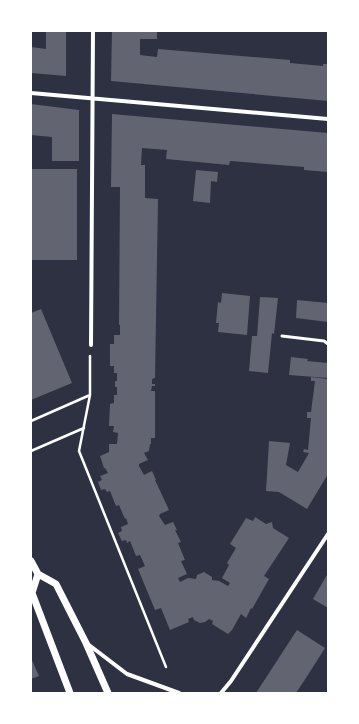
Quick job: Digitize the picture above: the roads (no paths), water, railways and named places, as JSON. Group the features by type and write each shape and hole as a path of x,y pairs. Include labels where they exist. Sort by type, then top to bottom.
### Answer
{"street":[{"path":"91,345 91,98 93,31"},
{"path":"31,93 328,119"},
{"path":"221,693 231,681 328,534"},
{"path":"31,561 38,574 56,584 86,643 108,693"},
{"path":"38,574 32,594 70,693"},
{"path":"86,643 127,674 179,693"}],"lane":[{"path":"282,336 324,341 328,344"}]}
